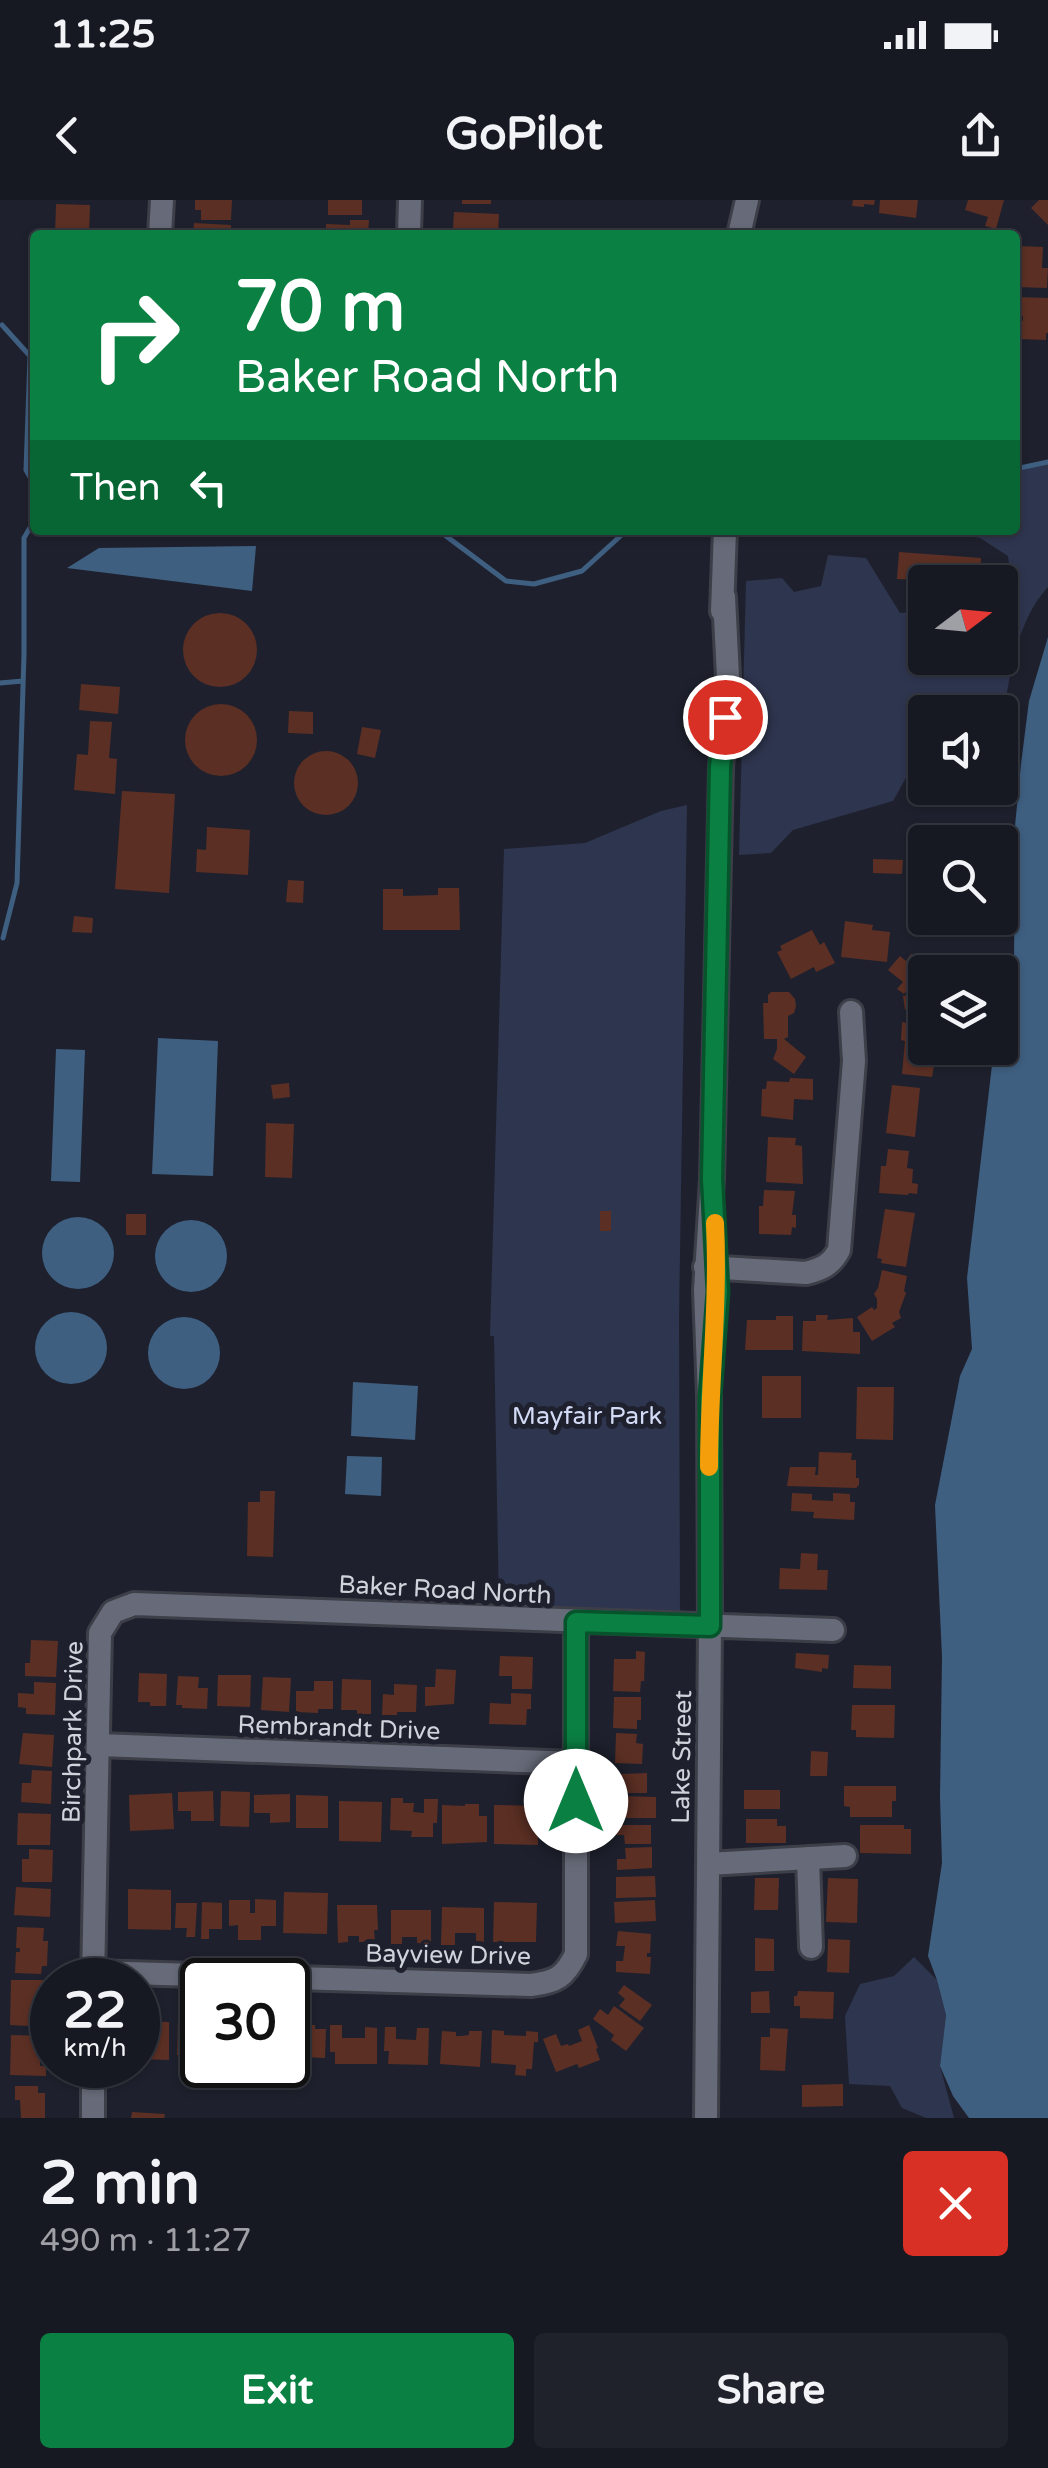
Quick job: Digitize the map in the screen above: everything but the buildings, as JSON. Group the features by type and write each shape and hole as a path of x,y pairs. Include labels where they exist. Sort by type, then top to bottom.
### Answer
{"street":[{"path":"160,230 162,200"},
{"path":"409,230 410,200"},
{"path":"739,230 747,200"},
{"name":"Lake Street","path":"706,2118 711,1268 721,756 716,677 725,535"},
{"path":"711,1268 806,1273 821,1270 839,1250 854,1060 851,1012"},
{"name":"Birchpark Drive","path":"94,1958 100,1633 113,1612 134,1604 234,1607"},
{"name":"Baker Road North","path":"234,1607 833,1630"},
{"name":"Bayview Drive","path":"160,1977 531,1985 549,1983 568,1971 576,1954 576,1622"},
{"name":"Rembrandt Drive","path":"100,1745 576,1763"},
{"path":"708,1864 844,1856"},
{"path":"808,1858 811,1947"},
{"path":"92,2118 93,2088"}],"green space":[{"path":"1048,462 1048,587 1027,619 1018,645 1018,565 1009,565 1008,556 980,538 960,535 1020,535 1020,468"},
{"path":"828,555 866,558 900,613 908,612 908,675 1010,675 1007,695 908,695 908,774 893,801 793,830 771,853 739,855 746,581 782,578 794,592 821,586"},
{"name":"Mayfair Park","path":"687,805 679,1318 680,1612 499,1608 494,1336 490,1336 504,849 585,843 661,811"},
{"path":"914,1957 937,1980 946,2015 940,2066 954,2118 926,2118 902,2108 890,2086 849,2084 845,2016 860,1984 894,1976"}],"shaded area":[{"path":"256,546 252,591 67,568 99,548"},
{"path":"1048,637 1048,2118 969,2118 953,2096 940,2066 946,2015 928,1956 942,1863 942,1657 935,1505 960,1376 972,1349 967,1278 992,1065 1018,1065 1015,825 1029,701"},
{"path":"158,1038 218,1041 213,1176 152,1174"},
{"path":"56,1049 85,1050 80,1182 51,1181"},
{"path":"78,1217 103,1228 114,1253 103,1278 78,1289 53,1278 42,1253 53,1228"},
{"path":"191,1220 216,1231 227,1256 216,1281 191,1292 166,1281 155,1256 166,1231"},
{"path":"71,1312 96,1323 107,1348 96,1373 71,1384 46,1373 35,1348 46,1323"},
{"path":"184,1317 209,1328 220,1353 209,1378 184,1389 159,1378 148,1353 159,1328"},
{"path":"353,1382 418,1386 415,1440 351,1436"},
{"path":"347,1456 382,1457 381,1496 345,1494"}],"waterway":[{"path":"2,325 30,356"},
{"path":"30,356 26,470 30,477"},
{"path":"1020,468 1048,462"},
{"path":"3,938 17,883 24,538 30,528"},
{"path":"445,535 506,581 534,584 582,571 622,535"},
{"path":"0,683 23,681"}],"slow traffic":[{"path":"709,1467 718,1291 715,1223"}],"route":[{"path":"576,1801 576,1622 710,1626 710,1397 718,1291 712,1179 720,768 725,717"}]}
